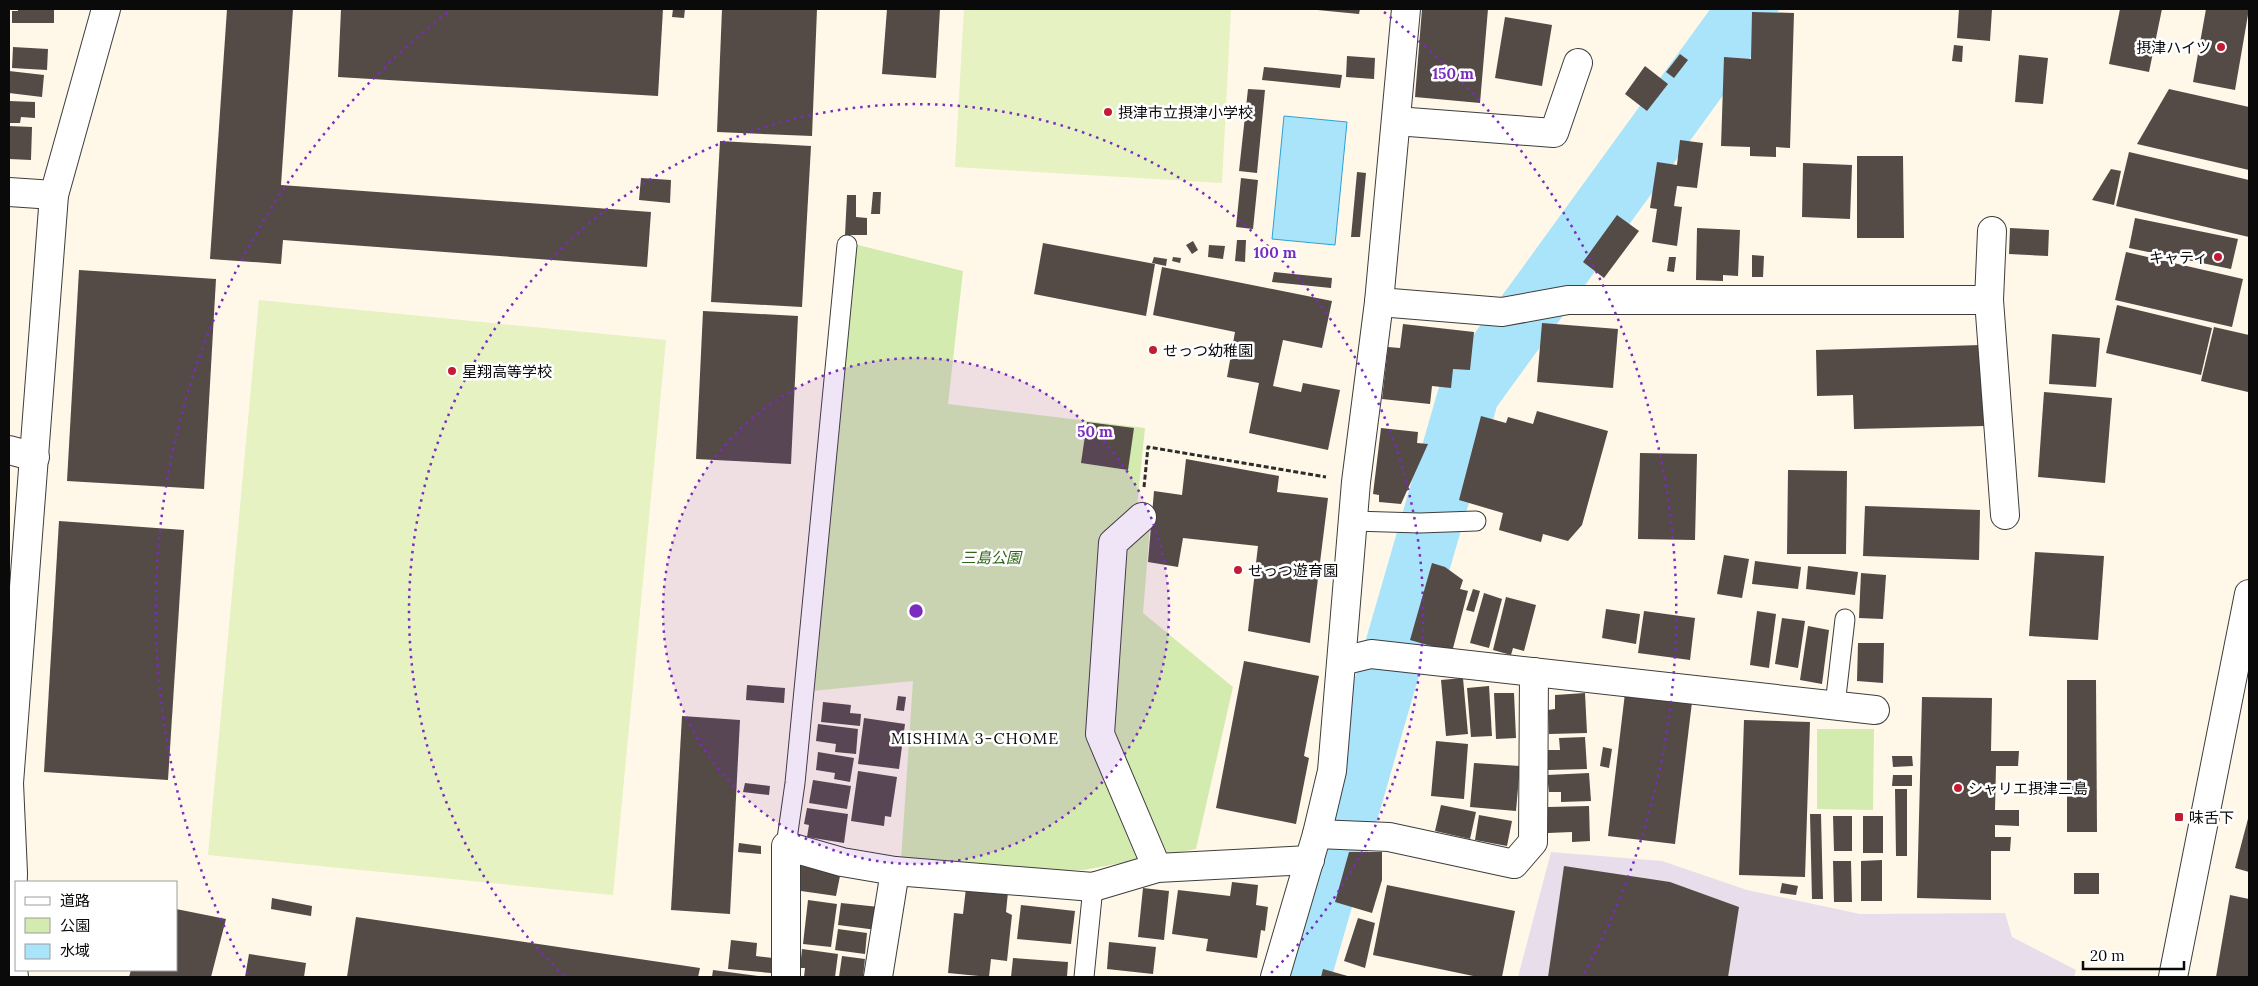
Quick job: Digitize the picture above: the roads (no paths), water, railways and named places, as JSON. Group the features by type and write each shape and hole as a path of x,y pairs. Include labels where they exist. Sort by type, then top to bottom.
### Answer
{"street":[{"path":"14,977 11,953 13,873 9,783 54,195 106,9"},
{"path":"1275,977 1310,860 1332,834 1332,771 1356,482 1379,302 1406,9"},
{"path":"1396,121 1554,133 1578,63"},
{"path":"9,192 54,195"},
{"path":"1992,230 1989,300 2005,515"},
{"path":"1379,302 1502,312 1568,300 1989,300"},
{"path":"9,450 35,457"},
{"path":"1142,517 1113,543 1100,734 1157,868"},
{"path":"2173,977 2249,594"},
{"path":"1342,660 1371,654 1393,656 1875,710"},
{"path":"1332,834 1389,836 1514,864 1534,842 1534,672"},
{"path":"786,977 786,846 842,862 896,871 1093,887 1157,868 1310,860"},
{"path":"878,977 896,871"}],"lane":[{"path":"786,846 795,783 847,245"},
{"path":"1353,520 1420,523 1476,521"},
{"path":"1835,705 1845,619"},
{"path":"1084,977 1093,887"}],"water":[{"path":"1284,116 1347,122 1335,245 1272,239"}],"waterway":[{"path":"1300,977 1469,393 1748,9"}],"place":[{"name":"摂津ハイツ","path":"2221,47"},
{"name":"摂津市立摂津小学校","path":"1108,112"},
{"name":"キャティ","path":"2218,257"},
{"name":"せっつ幼稚園","path":"1153,350"},
{"name":"星翔高等学校","path":"452,371"},
{"name":"せっつ遊育園","path":"1238,570"},
{"name":"シャリエ摂津三島","path":"1958,788"},
{"name":"味舌下","path":"2179,817"}],"district":[{"name":"MISHIMA 3-CHOME","path":"975,738"}],"park label":[{"name":"三島公園","path":"991,557"}]}
